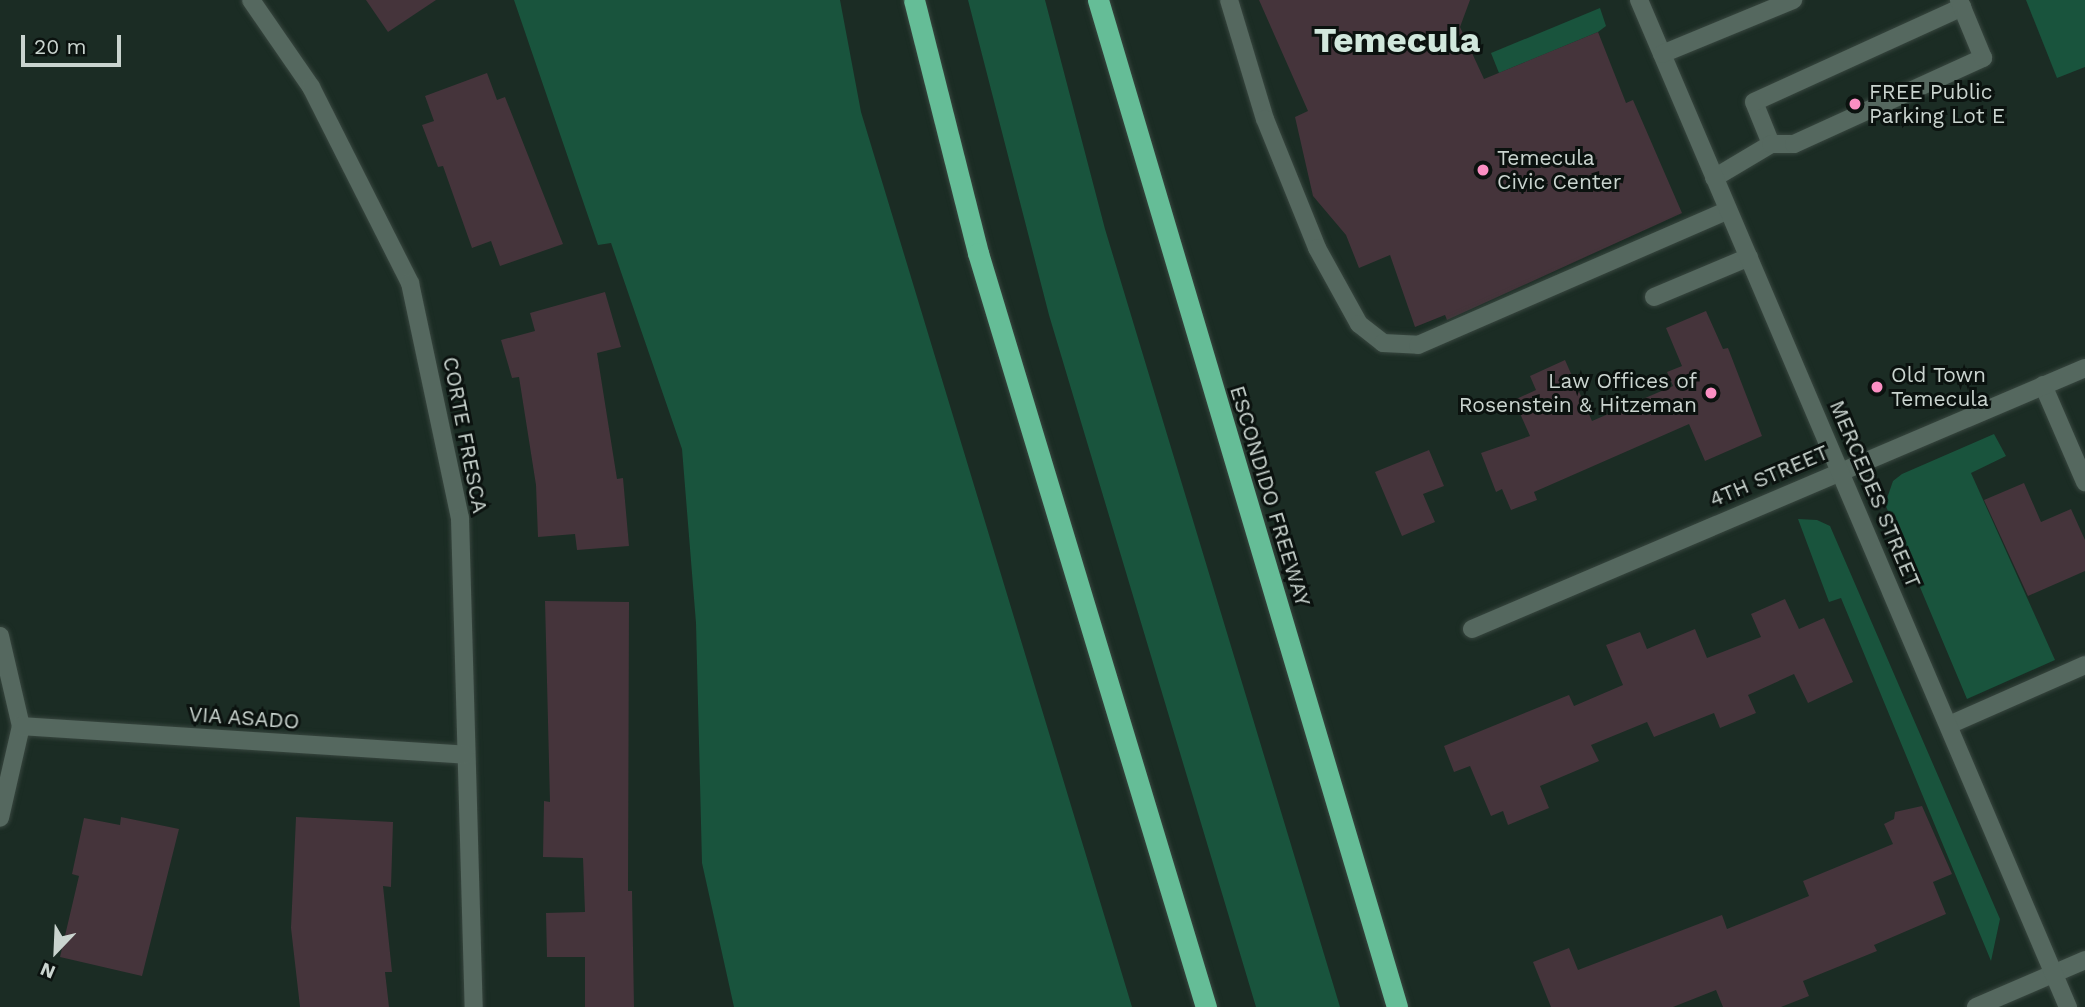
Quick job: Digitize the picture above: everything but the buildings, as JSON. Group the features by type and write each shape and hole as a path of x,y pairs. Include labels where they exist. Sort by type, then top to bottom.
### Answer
{"highway":[{"path":"914,0 978,253 1206,1007"},
{"name":"ESCONDIDO FREEWAY","path":"1098,0 1396,1007"}],"street":[{"name":"CORTE FRESCA","path":"251,0 311,87 410,283 460,518 474,1007"},
{"path":"1229,0 1265,119 1317,248 1359,324 1383,343 1418,345 1728,210"},
{"name":"MERCEDES STREET","path":"1639,0 2068,1007"},
{"path":"1662,54 1793,0"},
{"path":"1714,178 1771,144 1794,144 1983,58 1960,3 1755,102 1771,144"},
{"path":"1654,297 1749,257"},
{"name":"4TH STREET","path":"1472,629 2085,368"},
{"path":"2043,385 2085,482"},
{"path":"0,636 21,726 0,818"},
{"path":"1949,725 2085,666"},
{"name":"VIA ASADO","path":"21,726 465,755"},
{"path":"1976,1007 2085,960"}],"green space":[{"path":"514,0 840,0 861,112 1132,1007 734,1007 702,863 696,623 682,449 611,243 598,245"},
{"path":"968,0 1045,0 1105,229 1340,1007 1256,1007 1049,315"},
{"path":"2026,0 2085,0 2085,67 2057,78"},
{"path":"1600,8 1606,26 1598,32 1499,73 1491,53"},
{"path":"1994,434 2006,456 1971,473 2055,660 1967,699 1885,504 1893,481 1902,474"},
{"path":"1798,519 1817,520 1830,526 2000,919 1991,961 1841,598 1829,602"}],"place":[{"name":"FREE Public Parking Lot E","path":"1855,104"},
{"name":"Temecula Civic Center","path":"1483,170"},
{"name":"Old Town Temecula","path":"1877,387"},
{"name":"Law Offices of Rosenstein & Hitzeman","path":"1711,393"}],"district":[{"name":"Temecula","path":"1397,40"}]}
